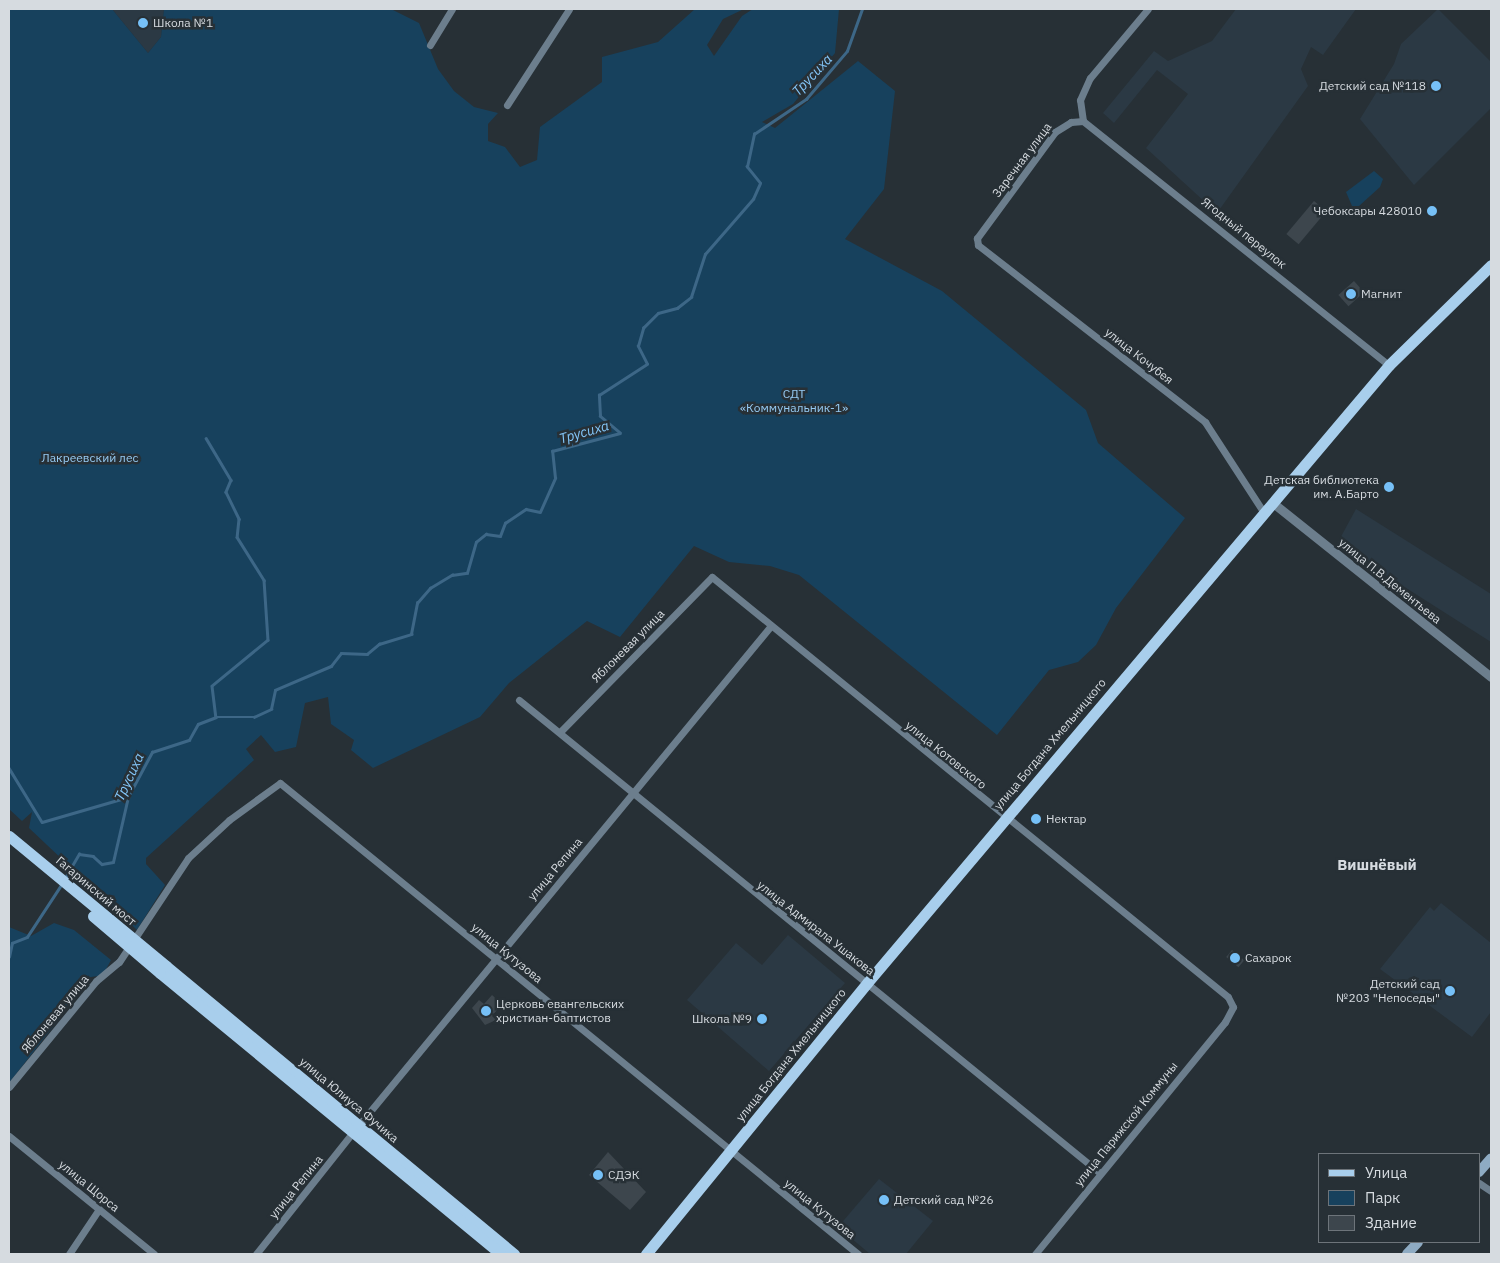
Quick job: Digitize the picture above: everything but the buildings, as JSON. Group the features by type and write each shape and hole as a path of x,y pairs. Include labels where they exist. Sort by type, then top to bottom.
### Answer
{"main road":[{"name":"улица Богдана Хмельницкого","path":"646,1254 867,983 1389,365 1491,265"},
{"name":"Гагаринский мост","path":"9,836 163,970"},
{"name":"Гагаринский мост","path":"9,846 163,970"},
{"name":"улица Юлиуса Фучика","path":"163,970 355,1129 501,1254"},
{"name":"улица Юлиуса Фучика","path":"355,1129 514,1254"},
{"path":"1480,1162 1491,1149"},
{"path":"1480,1171 1491,1158"},
{"path":"1398,1254 1409,1243"},
{"path":"1407,1254 1417,1243"}],"street":[{"path":"430,45 452,9"},
{"path":"507,105 568,9"},
{"path":"1083,122 1080,100 1090,78 1148,9"},
{"name":"Заречная улица","path":"976,238 1055,132 1071,122 1083,122"},
{"name":"Ягодный переулок","path":"1083,122 1389,365"},
{"name":"улица Кочубея","path":"976,238 978,245 1205,422 1264,513"},
{"name":"улица П.В.Дементьева","path":"1273,503 1491,677"},
{"name":"улица Котовского","path":"712,577 770,627 1228,997 1233,1007"},
{"name":"Яблоневая улица","path":"560,732 712,577"},
{"name":"улица Репина","path":"256,1254 355,1129 770,627"},
{"name":"улица Адмирала Ушакова","path":"520,700 632,794 1100,1173"},
{"name":"Яблоневая улица","path":"9,1087 96,981 119,962 188,858 229,820 280,783"},
{"name":"улица Кутузова","path":"280,783 858,1254"},
{"name":"улица Парижской Коммуны","path":"1034,1254 1225,1022 1233,1007"},
{"name":"улица Щорса","path":"9,1136 154,1254"},
{"path":"1480,1184 1491,1191"},
{"path":"69,1254 99,1209"}],"shaded area":[{"name":"Школа №1","path":"112,9 164,9 161,37 148,53"},
{"path":"1236,9 1356,9 1323,55 1311,47 1301,69 1308,86 1217,213 1146,148 1188,94 1157,70 1114,123 1103,113 1154,51 1168,61 1212,41"},
{"name":"Детский сад №118","path":"1438,9 1491,62 1491,108 1414,185 1360,119 1394,64 1401,44"},
{"path":"1356,509 1491,594 1491,642 1337,544"},
{"name":"Детский сад №203 \"Непоседы\"","path":"1441,903 1491,943 1491,1012 1472,1037 1380,969 1430,907 1434,911"},
{"name":"Школа №9","path":"788,935 845,983 769,1071 687,1000 736,943 762,965"},
{"name":"Детский сад №26","path":"879,1179 933,1221 906,1254 870,1254 838,1227"}],"green space":[{"path":"9,9 112,9 148,53 161,37 164,9 391,9 419,23 438,69 454,91 474,107 498,113 488,124 488,141 505,147 520,167 537,160 540,127 602,82 602,57 658,42 695,9 744,9 723,19 707,45 714,56 742,16 753,9 839,9 835,53 793,104 762,122 775,128 858,61 895,91 884,189 845,239 942,291 1086,410 1098,443 1185,518 1116,608 1096,645 1078,662 1049,670 997,735 799,575 770,566 729,562 694,546 620,637 587,621 509,683 480,717 373,768 351,750 354,740 331,724 328,697 305,703 296,747 275,752 261,735 246,749 254,760 146,858 146,864 165,885 137,930 29,828 32,812 22,821 9,809"},
{"path":"1374,171 1383,179 1380,187 1359,206 1352,206 1346,192"},
{"path":"54,923 74,930 111,960 103,975 92,977 9,1083 9,927 31,936"}],"waterway":[{"name":"Трусиха","path":"65,878 79,854 93,856 102,864 113,862 128,797 152,752 189,740 198,724 216,717 254,717 271,709 275,690 331,666 341,653 367,654 379,644 411,634 417,603 430,588 452,575 467,573 476,542 486,534 500,536 505,523 526,509 540,512 555,478 552,451 620,433 600,416 599,395 647,364 638,346 643,328 658,313 677,308 691,297 705,254 753,199 760,183 747,167 754,134 806,99 847,51 862,9"},
{"path":"206,438 231,480 226,492 239,519 237,537 264,580 268,640 212,686 216,717"},
{"path":"9,768 42,822 128,797"},
{"name":"Трусиха","path":"9,957 12,943 27,937 61,885"}],"place":[{"name":"Школа №1","path":"143,23"},
{"name":"Детский сад №118","path":"1436,86"},
{"name":"Чебоксары 428010","path":"1432,211"},
{"name":"Магнит","path":"1351,294"},
{"name":"Детская библиотека им. А.Барто","path":"1389,487"},
{"name":"Нектар","path":"1036,819"},
{"name":"Сахарок","path":"1235,958"},
{"name":"Детский сад №203 \"Непоседы\"","path":"1450,991"},
{"name":"Церковь евангельских христиан-баптистов","path":"486,1011"},
{"name":"Школа №9","path":"762,1019"},
{"name":"СДЭК","path":"598,1175"},
{"name":"Детский сад №26","path":"884,1200"}],"district":[{"name":"Вишнёвый","path":"1377,865"}],"park label":[{"name":"СДТ «Коммунальник-1»","path":"794,401"},
{"name":"Лакреевский лес","path":"90,458"}]}
